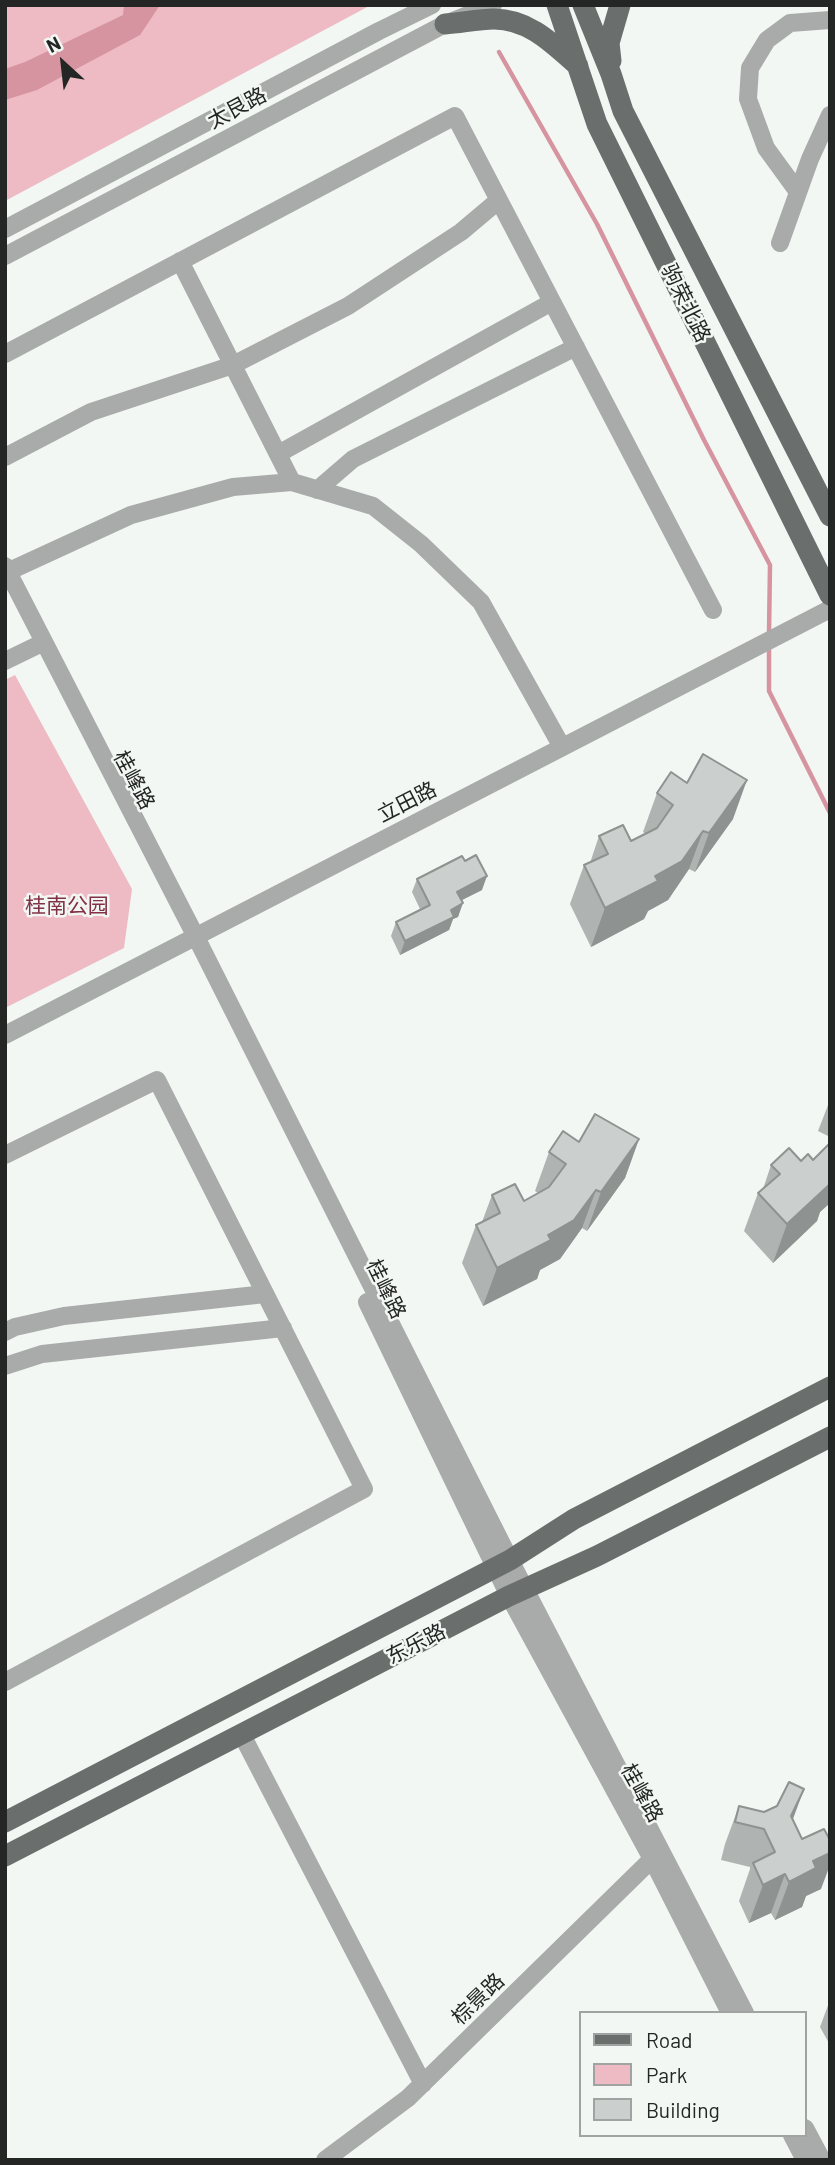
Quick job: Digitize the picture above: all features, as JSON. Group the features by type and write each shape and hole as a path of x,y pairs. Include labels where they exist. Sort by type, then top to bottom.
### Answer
{"main road":[{"name":"驹荣北路","path":"557,5 597,124 830,595"},
{"path":"583,5 623,111 830,516"},
{"path":"611,74 610,43 620,5"},
{"path":"445,24 495,19 518,23 539,32 578,66"},
{"path":"5,1822 502,1564 574,1519 830,1387"},
{"name":"东乐路","path":"5,1856 517,1592 597,1556 830,1437"}],"street":[{"name":"太艮路","path":"5,229 432,5"},
{"name":"太艮路","path":"5,256 445,24 493,5"},
{"path":"798,192 766,148 748,99 750,68 767,40 790,23 830,20"},
{"path":"780,243 830,115"},
{"path":"5,354 455,116 713,610"},
{"path":"5,457 91,412 233,365 348,306 461,232 499,200"},
{"path":"180,261 292,482"},
{"path":"278,454 552,302"},
{"path":"317,490 353,459 576,347"},
{"path":"194,938 6,573 131,515 233,487 292,482 373,506 421,544 481,602 562,747"},
{"name":"桂峰路","path":"6,573 38,645 194,938 502,1564 729,2011"},
{"name":"立田路","path":"5,1035 830,609"},
{"path":"5,661 38,645"},
{"path":"5,1155 157,1080 364,1489 5,1682"},
{"path":"5,1332 15,1327 64,1316 265,1294"},
{"path":"5,1366 41,1354 283,1328"},
{"path":"517,1592 745,2011"},
{"path":"242,1733 423,2084"},
{"name":"棕景路","path":"325,2160 408,2098 652,1859"},
{"path":"807,2132 822,2160"},
{"path":"793,2137 804,2160"}],"green space":[{"path":"5,5 371,5 5,201"},
{"name":"桂南公园","path":"15,675 132,889 124,948 5,1008 5,680"}],"shaded area":[{"path":"124,5 160,5 140,35 37,90 5,100 5,69 123,15"}],"building":[{"path":"703,754 747,780 709,833 703,831 682,861 655,876 658,881 605,908 584,865 608,854 599,836 623,825 631,841 657,828 673,805 657,793 671,772 687,783"},
{"path":"476,855 487,876 457,892 463,903 451,910 454,917 405,941 396,922 430,905 417,879 462,856 465,861"},
{"path":"595,1114 639,1139 601,1192 596,1190 574,1220 548,1235 551,1240 497,1268 476,1225 500,1213 492,1195 515,1184 524,1201 549,1187 566,1164 549,1152 563,1131 579,1142"},
{"path":"830,1143 830,1184 787,1224 758,1193 780,1174 771,1165 789,1148 801,1161 808,1154 813,1160"},
{"path":"789,1782 804,1789 791,1816 802,1839 824,1829 830,1840 830,1853 813,1861 816,1868 789,1882 785,1874 763,1885 753,1863 775,1852 764,1829 735,1822 739,1806 764,1812 777,1806"}],"waterway":[{"path":"499,52 597,224 704,440 770,565 769,634"},
{"path":"769,647 769,691 830,813"}]}
